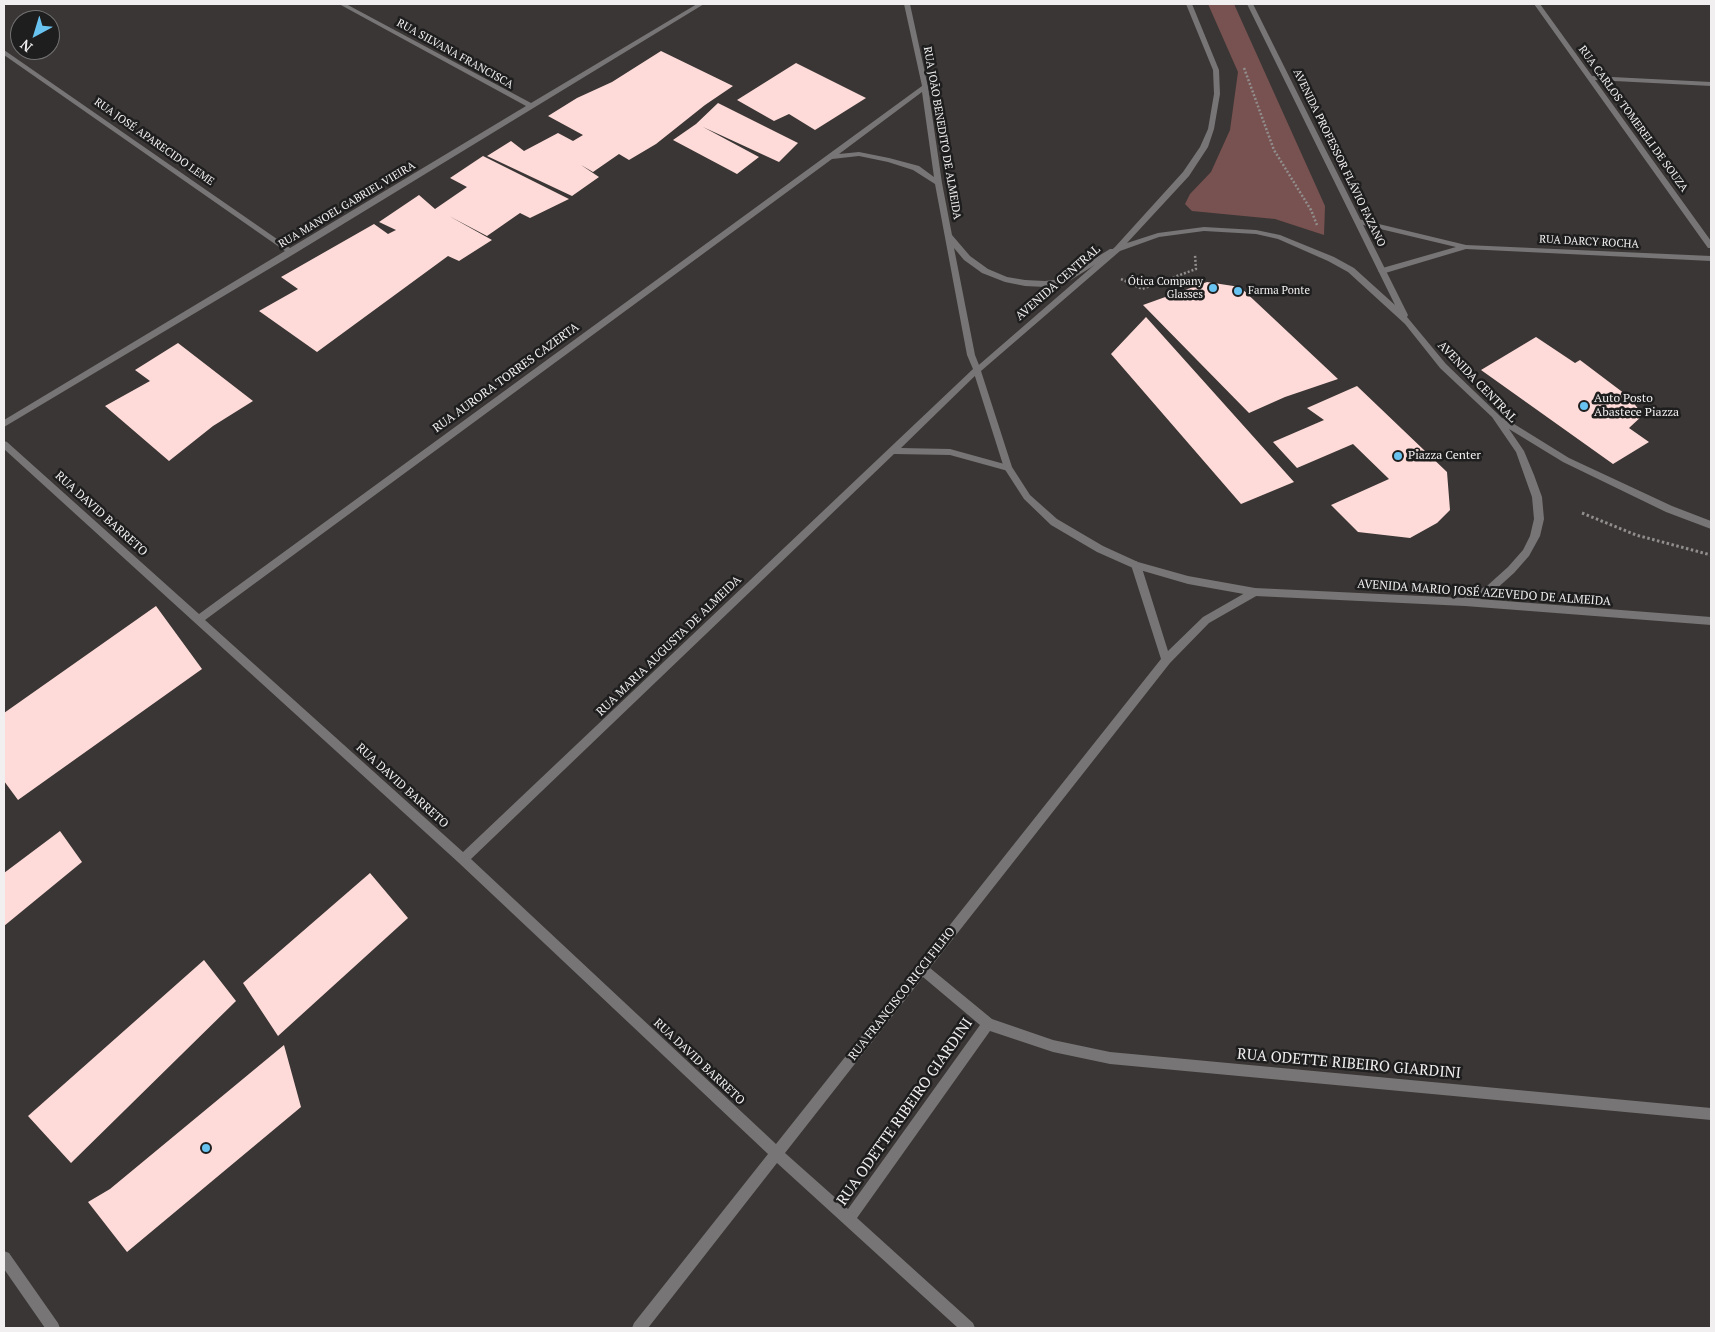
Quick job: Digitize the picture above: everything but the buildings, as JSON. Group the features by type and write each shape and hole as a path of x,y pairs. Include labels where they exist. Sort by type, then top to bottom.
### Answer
{"street":[{"name":"RUA SILVANA FRANCISCA","path":"342,4 531,106"},
{"name":"RUA MANOEL GABRIEL VIEIRA","path":"4,424 701,4"},
{"name":"RUA JOÃO BENEDITO DE ALMEIDA","path":"907,4 925,87 938,184 971,355 977,370"},
{"path":"1117,248 1186,174 1204,147 1211,129 1217,94 1216,70 1188,4"},
{"name":"AVENIDA PROFESSOR FLÁVIO FAZANO","path":"1250,4 1408,322"},
{"name":"RUA CARLOS TOMERELI DE SOUZA","path":"1537,4 1711,246"},
{"name":"RUA JOSÉ APARECIDO LEME","path":"4,52 291,252"},
{"path":"1592,78 1711,84"},
{"name":"RUA AURORA TORRES CAZERTA","path":"198,620 925,87"},
{"path":"828,157 859,154 889,160 916,168 938,184"},
{"name":"RUA DARCY ROCHA","path":"1358,221 1466,247 1711,259"},
{"name":"AVENIDA CENTRAL","path":"977,370 1117,248 1158,235 1189,230 1222,228 1280,237 1317,252 1351,270 1408,322 1443,366 1495,416 1520,451 1537,496 1539,519 1535,536 1526,553 1491,588 1465,602"},
{"name":"RUA JOÃO BENEDITO DE ALMEIDA","path":"949,236 967,258 985,271 1004,279 1044,284 1063,281 1117,248"},
{"name":"RUA DARCY ROCHA","path":"1382,271 1466,247"},
{"path":"977,370 1008,468 1027,497 1054,522 1100,549 1136,564 1188,580 1255,592"},
{"name":"RUA MARIA AUGUSTA DE ALMEIDA","path":"463,859 977,370"},
{"path":"1495,416 1566,460 1669,509 1711,525"},
{"name":"RUA DAVID BARRETO","path":"4,444 463,859 776,1154 968,1328"},
{"path":"893,451 950,452 1008,468"},
{"path":"1136,564 1166,660"},
{"name":"AVENIDA MARIO JOSÉ AZEVEDO DE ALMEIDA","path":"1255,592 1465,602 1711,621"},
{"name":"RUA FRANCISCO RICCI FILHO","path":"639,1328 1166,660 1206,620 1255,592"},
{"name":"RUA ODETTE RIBEIRO GIARDINI","path":"922,969 988,1024 1053,1046 1110,1058 1711,1114"},
{"name":"RUA ODETTE RIBEIRO GIARDINI","path":"848,1220 988,1024"},
{"path":"4,1258 53,1328"}],"path":[{"path":"1242,62 1274,150 1311,210 1318,226"},
{"path":"1119,278 1142,289 1196,269"},
{"path":"1582,513 1636,535 1711,556"}],"shaded area":[{"path":"1208,4 1234,4 1325,206 1324,235 1275,219 1192,211 1185,204 1190,194 1211,172 1230,130 1238,72"}],"place":[{"name":"Ótica Company Glasses","path":"1213,288"},
{"name":"Farma Ponte","path":"1238,291"},
{"name":"Auto Posto Abastece Piazza","path":"1584,406"},
{"name":"Piazza Center","path":"1398,456"},
{"name":"ㅤ","path":"206,1148"}]}
